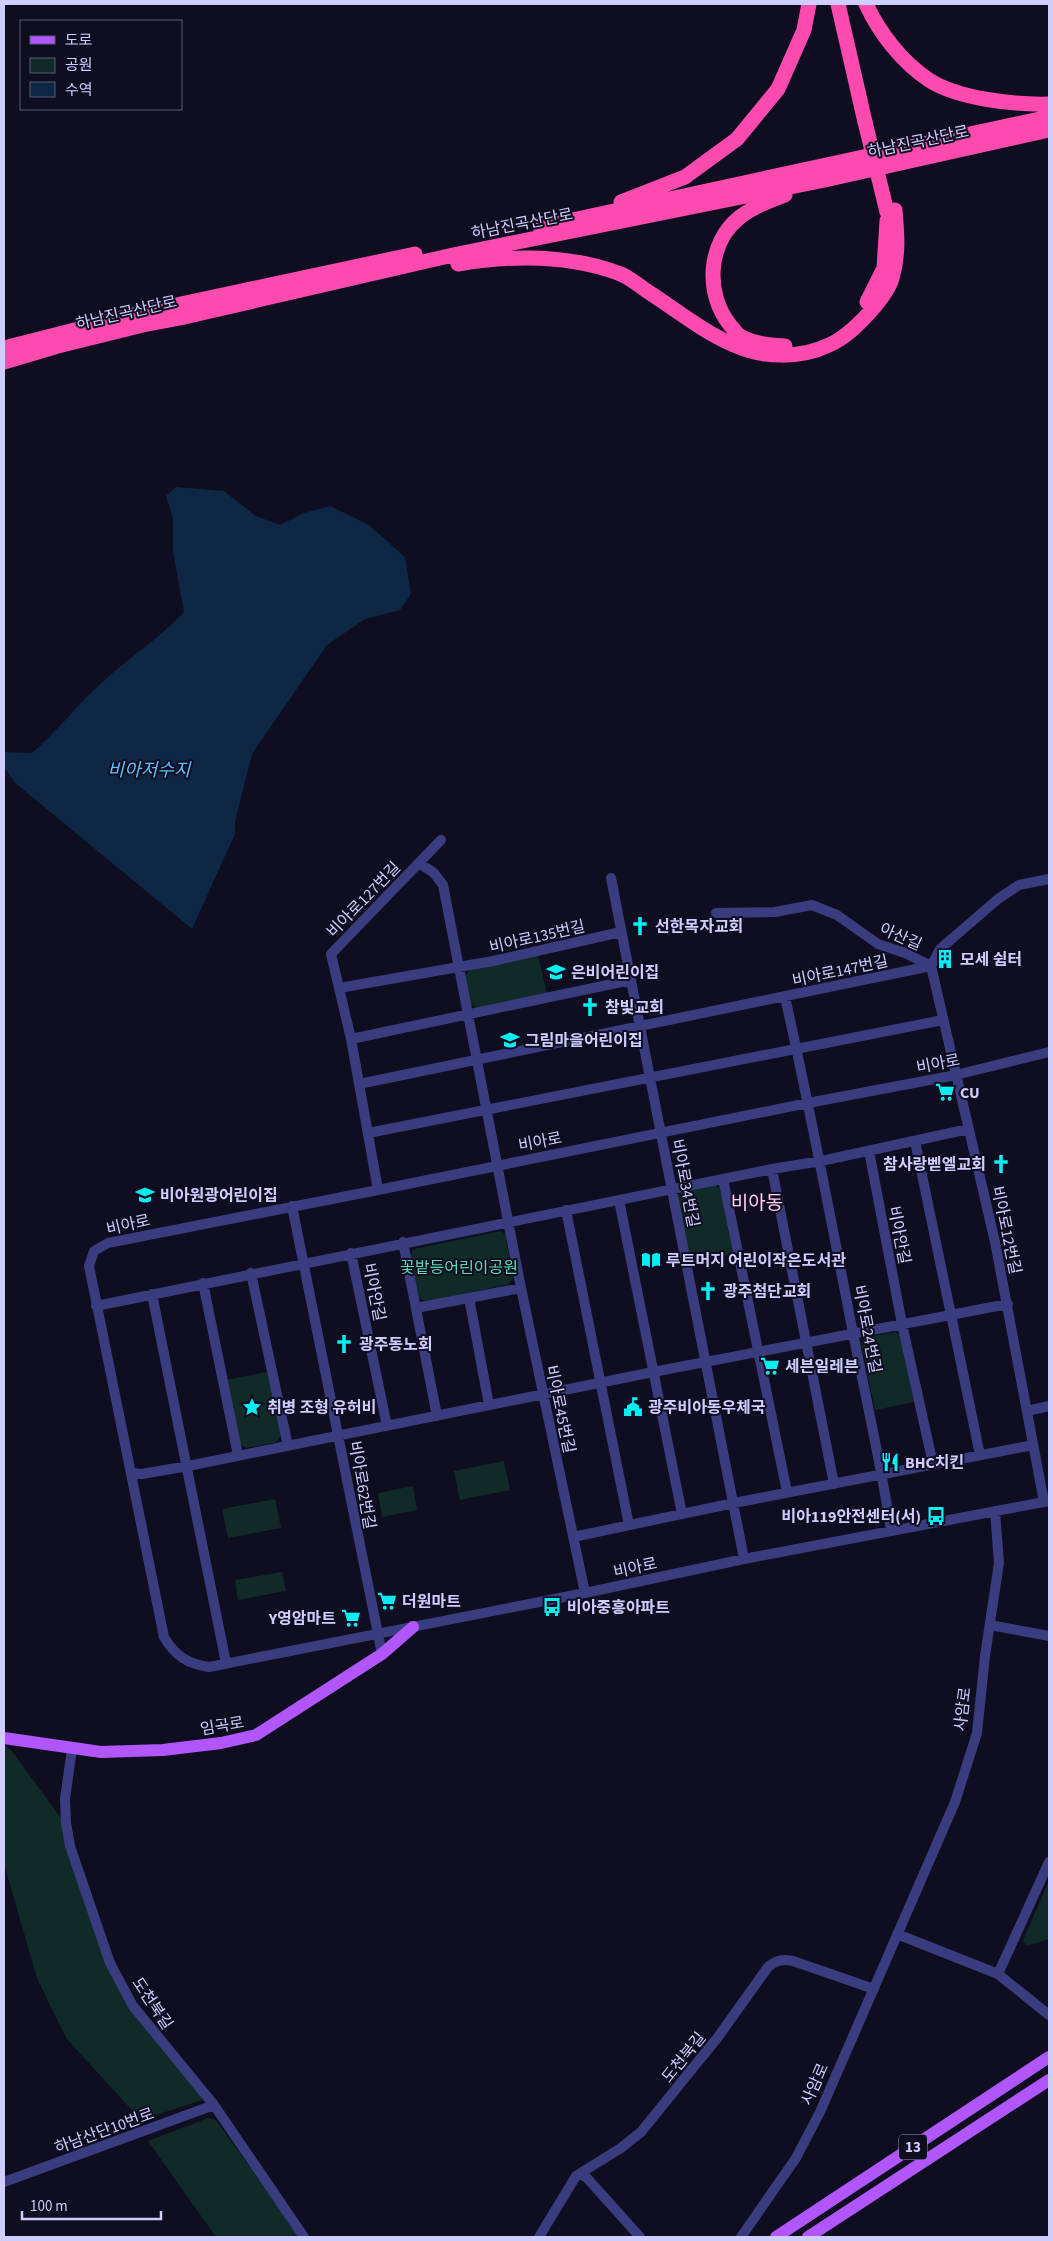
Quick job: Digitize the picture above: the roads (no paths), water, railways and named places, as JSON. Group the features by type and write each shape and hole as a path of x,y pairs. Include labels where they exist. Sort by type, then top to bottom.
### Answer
{"highway":[{"path":"580,218 685,177 737,139 778,89 804,30 809,4"},
{"path":"363,277 396,276 428,268 492,258 551,258 582,262 620,273 695,323 733,345 760,355 798,354 829,346 855,328 878,304 892,279 898,247 869,121 838,4"},
{"path":"846,4 869,121"},
{"path":"866,4 884,36 904,60 930,81 959,92 990,100 1021,105 1049,104"},
{"name":"하남진곡산단로","path":"4,348 153,310 1049,117"},
{"name":"하남진곡산단로","path":"4,362 134,327 363,277 453,255 825,180 1049,130"},
{"path":"825,180 762,204 739,218 722,238 713,263 713,290 722,315 738,335 762,344 794,347 824,338 851,321 871,297 884,268 891,211"}],"main road":[{"name":"임곡로","path":"4,1738 101,1752 163,1750 222,1743 256,1736 382,1654 413,1627"},
{"name":"13","path":"776,2237 1049,2057"},
{"name":"13","path":"808,2237 1049,2080"}],"street":[{"name":"비아로127번길","path":"378,1190 351,1039 332,954 441,840"},
{"path":"420,863 434,873 443,885 498,1165"},
{"path":"611,878 661,1133"},
{"name":"아산길","path":"716,913 775,912 812,905 837,915 878,944 905,953 931,966 940,949 998,899 1019,885 1049,879"},
{"name":"비아로135번길","path":"458,967 622,932"},
{"name":"비아로147번길","path":"641,1028 931,966"},
{"name":"비아로12번길","path":"931,966 1008,1304 1026,1411 1047,1501"},
{"path":"339,988 458,967"},
{"path":"351,1039 631,980"},
{"name":"비아로147번길","path":"785,997 808,1103"},
{"path":"368,1133 487,1108 943,1020"},
{"path":"359,1084 641,1028"},
{"name":"비아로","path":"1047,1501 744,1559 585,1593 209,1667 195,1665 182,1659 171,1650 164,1637 88,1266 90,1258 100,1246 108,1243 956,1075 1049,1052"},
{"name":"비아로24번길","path":"808,1103 882,1473 891,1530"},
{"path":"96,1306 303,1262 772,1168 821,1161 969,1129"},
{"name":"비아로34번길","path":"661,1133 744,1559"},
{"name":"비아안길","path":"915,1141 980,1454"},
{"name":"비아안길","path":"869,1151 902,1324 933,1464"},
{"name":"비아로45번길","path":"498,1165 542,1395 585,1593"},
{"path":"772,1168 834,1484"},
{"path":"723,1179 787,1492"},
{"path":"619,1200 682,1514"},
{"name":"비아로62번길","path":"292,1206 340,1436 362,1564 382,1654"},
{"path":"566,1210 629,1525"},
{"path":"403,1242 437,1416"},
{"name":"비아안길","path":"352,1253 386,1426"},
{"path":"251,1273 288,1446"},
{"path":"203,1283 238,1456"},
{"path":"416,1308 521,1288"},
{"path":"152,1294 226,1663"},
{"path":"469,1298 489,1406"},
{"path":"131,1473 142,1474 188,1466 757,1351 1008,1304"},
{"path":"1026,1411 1049,1406"},
{"path":"573,1537 787,1492 1033,1444"},
{"name":"사암로","path":"741,2237 796,2158 820,2112 955,1802 977,1733 999,1562 995,1510"},
{"path":"990,1625 1049,1636"},
{"name":"도천북길","path":"72,1749 65,1800 70,1846 110,1963 133,2006 214,2105 304,2237"},
{"path":"998,1974 1049,1862"},
{"path":"897,1934 998,1974 1049,2015"},
{"name":"도천북길","path":"539,2237 576,2176 621,2148 641,2132 718,2037 768,1966 780,1960 793,1960 874,1989"},
{"name":"하남산단10번로","path":"4,2182 214,2105"},
{"path":"581,2174 585,2176 640,2237"}],"water":[{"name":"비아저수지","path":"176,487 224,491 256,516 280,525 304,513 330,506 369,525 405,557 411,594 400,610 365,619 327,645 252,754 235,822 235,834 192,929 14,782 4,767 4,752 32,753 97,687 184,612 173,552 173,519 166,496"}],"place":[{"name":"선한목자교회","path":"640,926"},
{"name":"모세 쉼터","path":"945,959"},
{"name":"은비어린이집","path":"556,972"},
{"name":"참빛교회","path":"590,1007"},
{"name":"그림마을어린이집","path":"510,1040"},
{"name":"CU","path":"945,1092"},
{"name":"참사랑벧엘교회","path":"1001,1164"},
{"name":"비아원광어린이집","path":"145,1195"},
{"name":"루트머지 어린이작은도서관","path":"651,1260"},
{"name":"광주첨단교회","path":"708,1291"},
{"name":"광주동노회","path":"344,1344"},
{"name":"세븐일레븐","path":"770,1366"},
{"name":"취병 조형 유허비","path":"252,1407"},
{"name":"광주비아동우체국","path":"633,1407"},
{"name":"BHC치킨","path":"890,1462"},
{"name":"비아119안전센터(서)","path":"936,1516"},
{"name":"더원마트","path":"387,1601"},
{"name":"비아중흥아파트","path":"552,1607"},
{"name":"Y영암마트","path":"351,1618"}],"district":[{"name":"비아동","path":"757,1202"}],"park label":[{"name":"꽃밭등어린이공원","path":"459,1267"}]}
